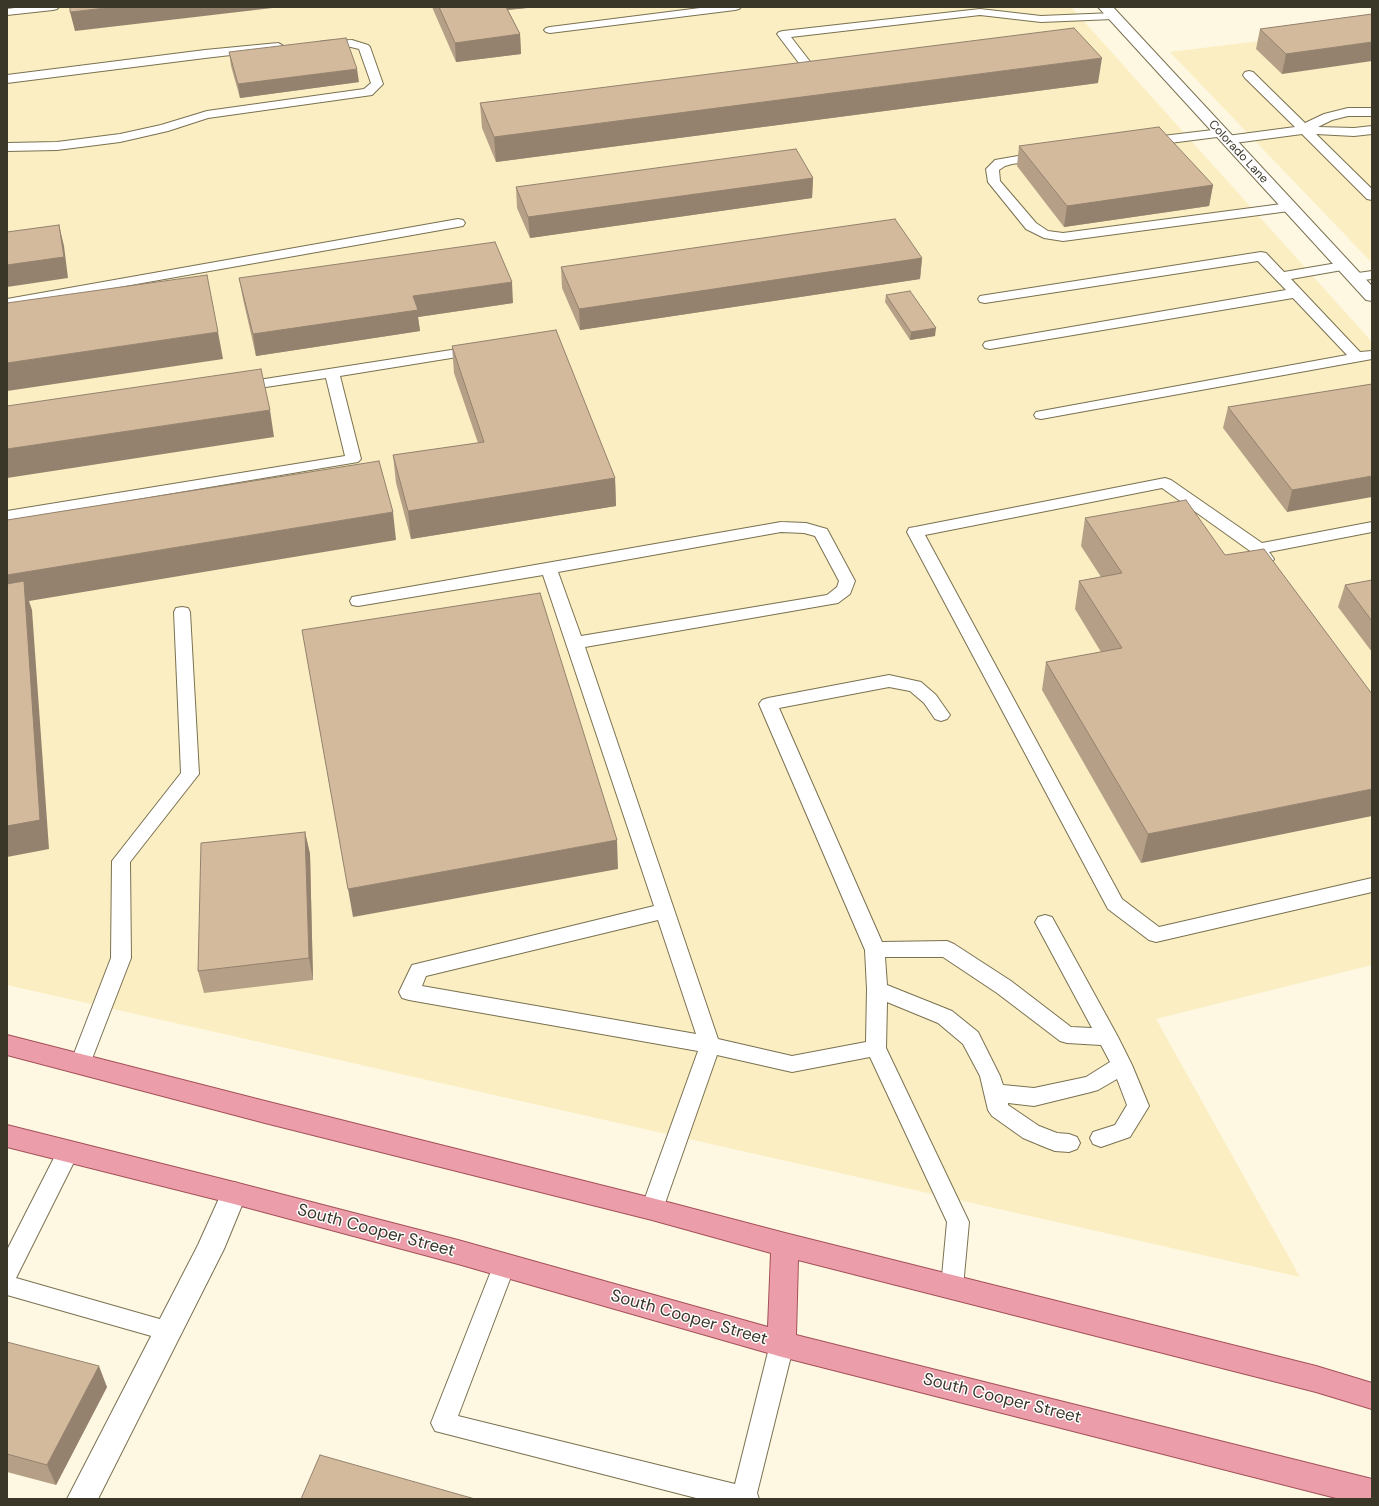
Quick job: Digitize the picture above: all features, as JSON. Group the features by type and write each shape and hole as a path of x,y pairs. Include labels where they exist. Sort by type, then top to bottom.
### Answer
{"main road":[{"path":"7,1044 265,1112 652,1209 785,1245 1316,1379 1372,1396"},
{"name":"South Cooper Street","path":"7,1136 234,1193 504,1266 782,1344 1372,1492"},
{"path":"782,1344 785,1245"}],"street":[{"name":"Colorado Lane","path":"1109,12 1372,296"},
{"path":"82,1499 210,1250 234,1193"}],"lane":[{"path":"7,12 53,7"},
{"path":"550,30 735,7"},
{"path":"809,68 783,34 980,12 1041,18 1109,12"},
{"path":"7,147 58,146 120,138 164,128 207,115 368,92 377,84 364,47 352,43 312,45"},
{"path":"7,79 205,54 288,46"},
{"path":"1249,75 1303,130 1372,196"},
{"path":"1303,130 1328,117 1348,112 1372,112"},
{"path":"1132,144 1303,130 1354,132 1372,130"},
{"path":"1057,154 1012,160 1000,164 992,169 994,182 1031,226 1044,234 1063,237 1289,207"},
{"path":"7,303 458,223"},
{"path":"985,299 1261,256 1356,357"},
{"path":"1281,276 1343,266"},
{"path":"1356,277 1372,275"},
{"path":"990,345 1296,293"},
{"path":"223,390 489,348"},
{"path":"1041,415 1372,355"},
{"path":"7,516 352,459 332,373"},
{"path":"1278,574 1259,550 1165,483 915,532 1115,904 1156,935 1372,885"},
{"path":"358,601 549,569 780,527 806,528 821,533 847,582 844,590 832,599 575,643"},
{"path":"1259,550 1372,527"},
{"path":"549,569 710,1045 652,1209"},
{"path":"80,1064 121,958 121,862 190,774 182,612"},
{"path":"941,715 930,699 915,686 889,681 768,704 875,950 877,989 876,1048 958,1222 952,1287"},
{"path":"665,911 420,970 409,992 710,1045 792,1064 876,1048"},
{"path":"1045,922 1108,1037 1122,1065 1138,1106 1122,1131 1101,1138"},
{"path":"875,950 947,949 1004,987 1067,1035 1108,1037"},
{"path":"877,989 945,1017 971,1038 990,1076 999,1110 1031,1132 1055,1142 1069,1143"},
{"path":"994,1093 1034,1098 1091,1084 1122,1065"},
{"path":"7,1273 68,1152"},
{"path":"504,1266 444,1423 744,1499 782,1344"},
{"path":"7,1284 168,1331"}],"shaded area":[{"path":"7,7 1071,7 1372,342 1372,965 1156,1019 1300,1277 7,985"},
{"path":"1372,27 1372,263 1170,52"}],"building":[{"path":"70,7 115,7 70,12"},
{"path":"439,7 506,7 520,34 455,43"},
{"path":"1372,14 1372,42 1286,54 1260,29"},
{"path":"1074,28 1102,58 494,137 480,103"},
{"path":"346,38 357,69 238,84 229,52"},
{"path":"1159,127 1213,185 1067,206 1019,146"},
{"path":"796,149 813,178 528,217 516,187"},
{"path":"895,219 922,258 579,309 561,267"},
{"path":"59,225 64,257 7,265 7,232"},
{"path":"495,242 512,282 413,296 418,310 253,334 239,278"},
{"path":"207,275 218,332 7,363 7,303"},
{"path":"910,291 936,328 911,332 886,295"},
{"path":"556,330 615,478 408,511 393,455 484,442 452,346"},
{"path":"261,369 270,410 7,449 7,406"},
{"path":"1372,384 1372,476 1292,490 1228,407"},
{"path":"379,461 393,512 7,575 7,520"},
{"path":"1186,500 1225,555 1264,549 1372,694 1372,789 1148,834 1046,662 1122,648 1079,581 1122,573 1085,518"},
{"path":"1372,580 1372,621 1345,585"},
{"path":"24,581 40,820 7,826 7,584"},
{"path":"540,593 617,840 348,889 302,630"},
{"path":"305,832 309,958 198,971 201,843"},
{"path":"7,1342 99,1366 47,1465 7,1454"},
{"path":"320,1455 475,1499 301,1499"}]}
